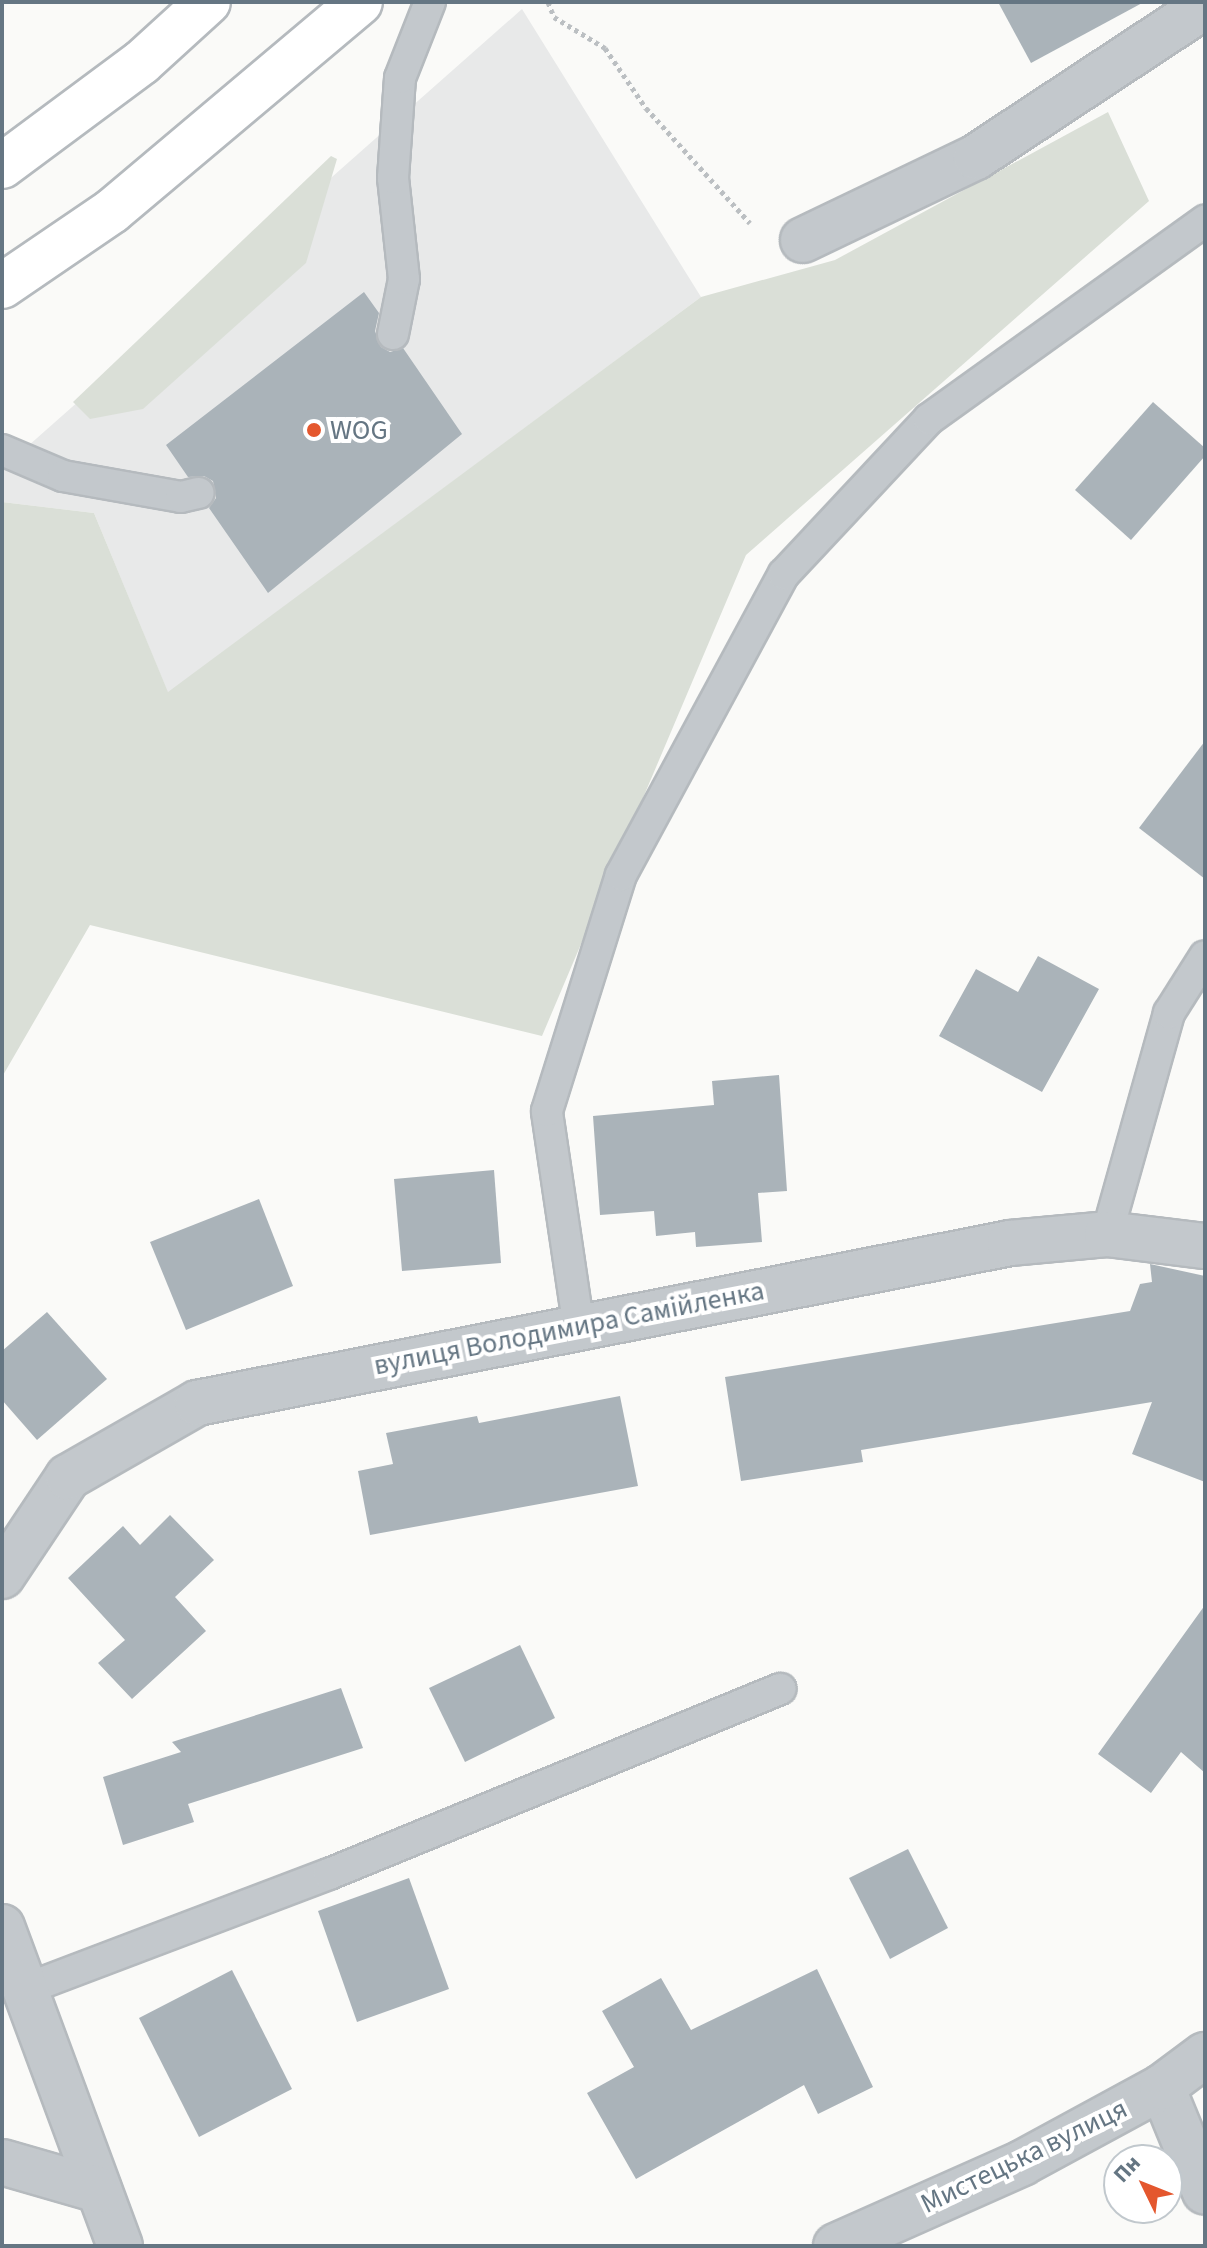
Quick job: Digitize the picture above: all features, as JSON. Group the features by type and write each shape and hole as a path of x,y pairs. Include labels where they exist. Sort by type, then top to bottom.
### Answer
{"main road":[{"path":"2,166 142,62 208,2"},
{"path":"2,286 112,211 360,2"}],"street":[{"path":"803,240 976,157 1205,6"},
{"name":"вулиця Володимира Самійленка","path":"2,1576 68,1477 197,1403 403,1359 579,1329 1010,1243 1107,1234 1205,1246"},
{"path":"2,1927 120,2246"},
{"name":"Мистецька вулиця","path":"836,2246 1022,2163 1162,2087 1205,2055"},
{"path":"1162,2087 1205,2192"},
{"path":"2,2162 99,2190"}],"lane":[{"path":"393,334 404,279 393,178 400,78 430,2"},
{"path":"579,1329 547,1111 621,875 784,574 929,419 1205,221"},
{"path":"2,450 63,476 181,497 199,493"},
{"path":"1107,1234 1169,1013 1205,956"},
{"path":"26,1989 329,1874 781,1689"}],"path":[{"path":"548,2 554,17 605,48 646,108 751,224 803,240"}],"shaded area":[{"path":"522,9 701,297 168,693 94,513 2,502 2,469"},
{"path":"1108,112 1149,201 746,555 542,1036 90,925 2,1077 2,502 94,513 168,692 701,297 835,260"},
{"path":"331,156 337,159 306,263 143,409 90,419 73,402"}],"building":[{"path":"998,2 1144,2 1031,63"},
{"path":"364,292 379,313 375,331 381,347 390,352 403,348 462,434 268,593 209,508 216,498 213,481 204,476 188,477 166,445"},
{"path":"1153,402 1205,448 1205,456 1131,540 1075,490"},
{"path":"1205,741 1205,879 1139,828"},
{"path":"1038,956 1099,989 1042,1092 939,1036 976,969 1018,992"},
{"path":"779,1075 787,1191 758,1193 762,1242 696,1247 695,1232 656,1236 654,1211 600,1215 593,1116 714,1105 712,1081"},
{"path":"494,1170 501,1263 402,1271 394,1179"},
{"path":"259,1199 293,1286 186,1330 150,1242"},
{"path":"1150,1264 1205,1276 1205,1482 1132,1454 1152,1402 861,1450 863,1462 741,1481 725,1377 1130,1311 1140,1284 1152,1282"},
{"path":"47,1312 107,1379 37,1440 2,1400 2,1351"},
{"path":"620,1396 638,1486 370,1535 358,1471 393,1464 386,1433 477,1416 479,1423"},
{"path":"170,1515 214,1560 175,1597 206,1631 132,1699 98,1663 125,1640 68,1578 123,1526 140,1545"},
{"path":"1205,1605 1205,1773 1181,1752 1151,1793 1098,1754"},
{"path":"520,1645 555,1718 465,1762 429,1688"},
{"path":"341,1688 363,1748 188,1804 194,1822 123,1845 103,1777 181,1752 172,1742"},
{"path":"908,1849 948,1928 890,1959 849,1878"},
{"path":"409,1878 449,1989 357,2022 318,1911"},
{"path":"817,1969 873,2087 818,2114 804,2085 636,2179 587,2093 634,2067 602,2011 661,1978 691,2030"},
{"path":"232,1970 292,2089 199,2137 139,2018"}],"place":[{"name":"WOG","path":"314,430"}]}
